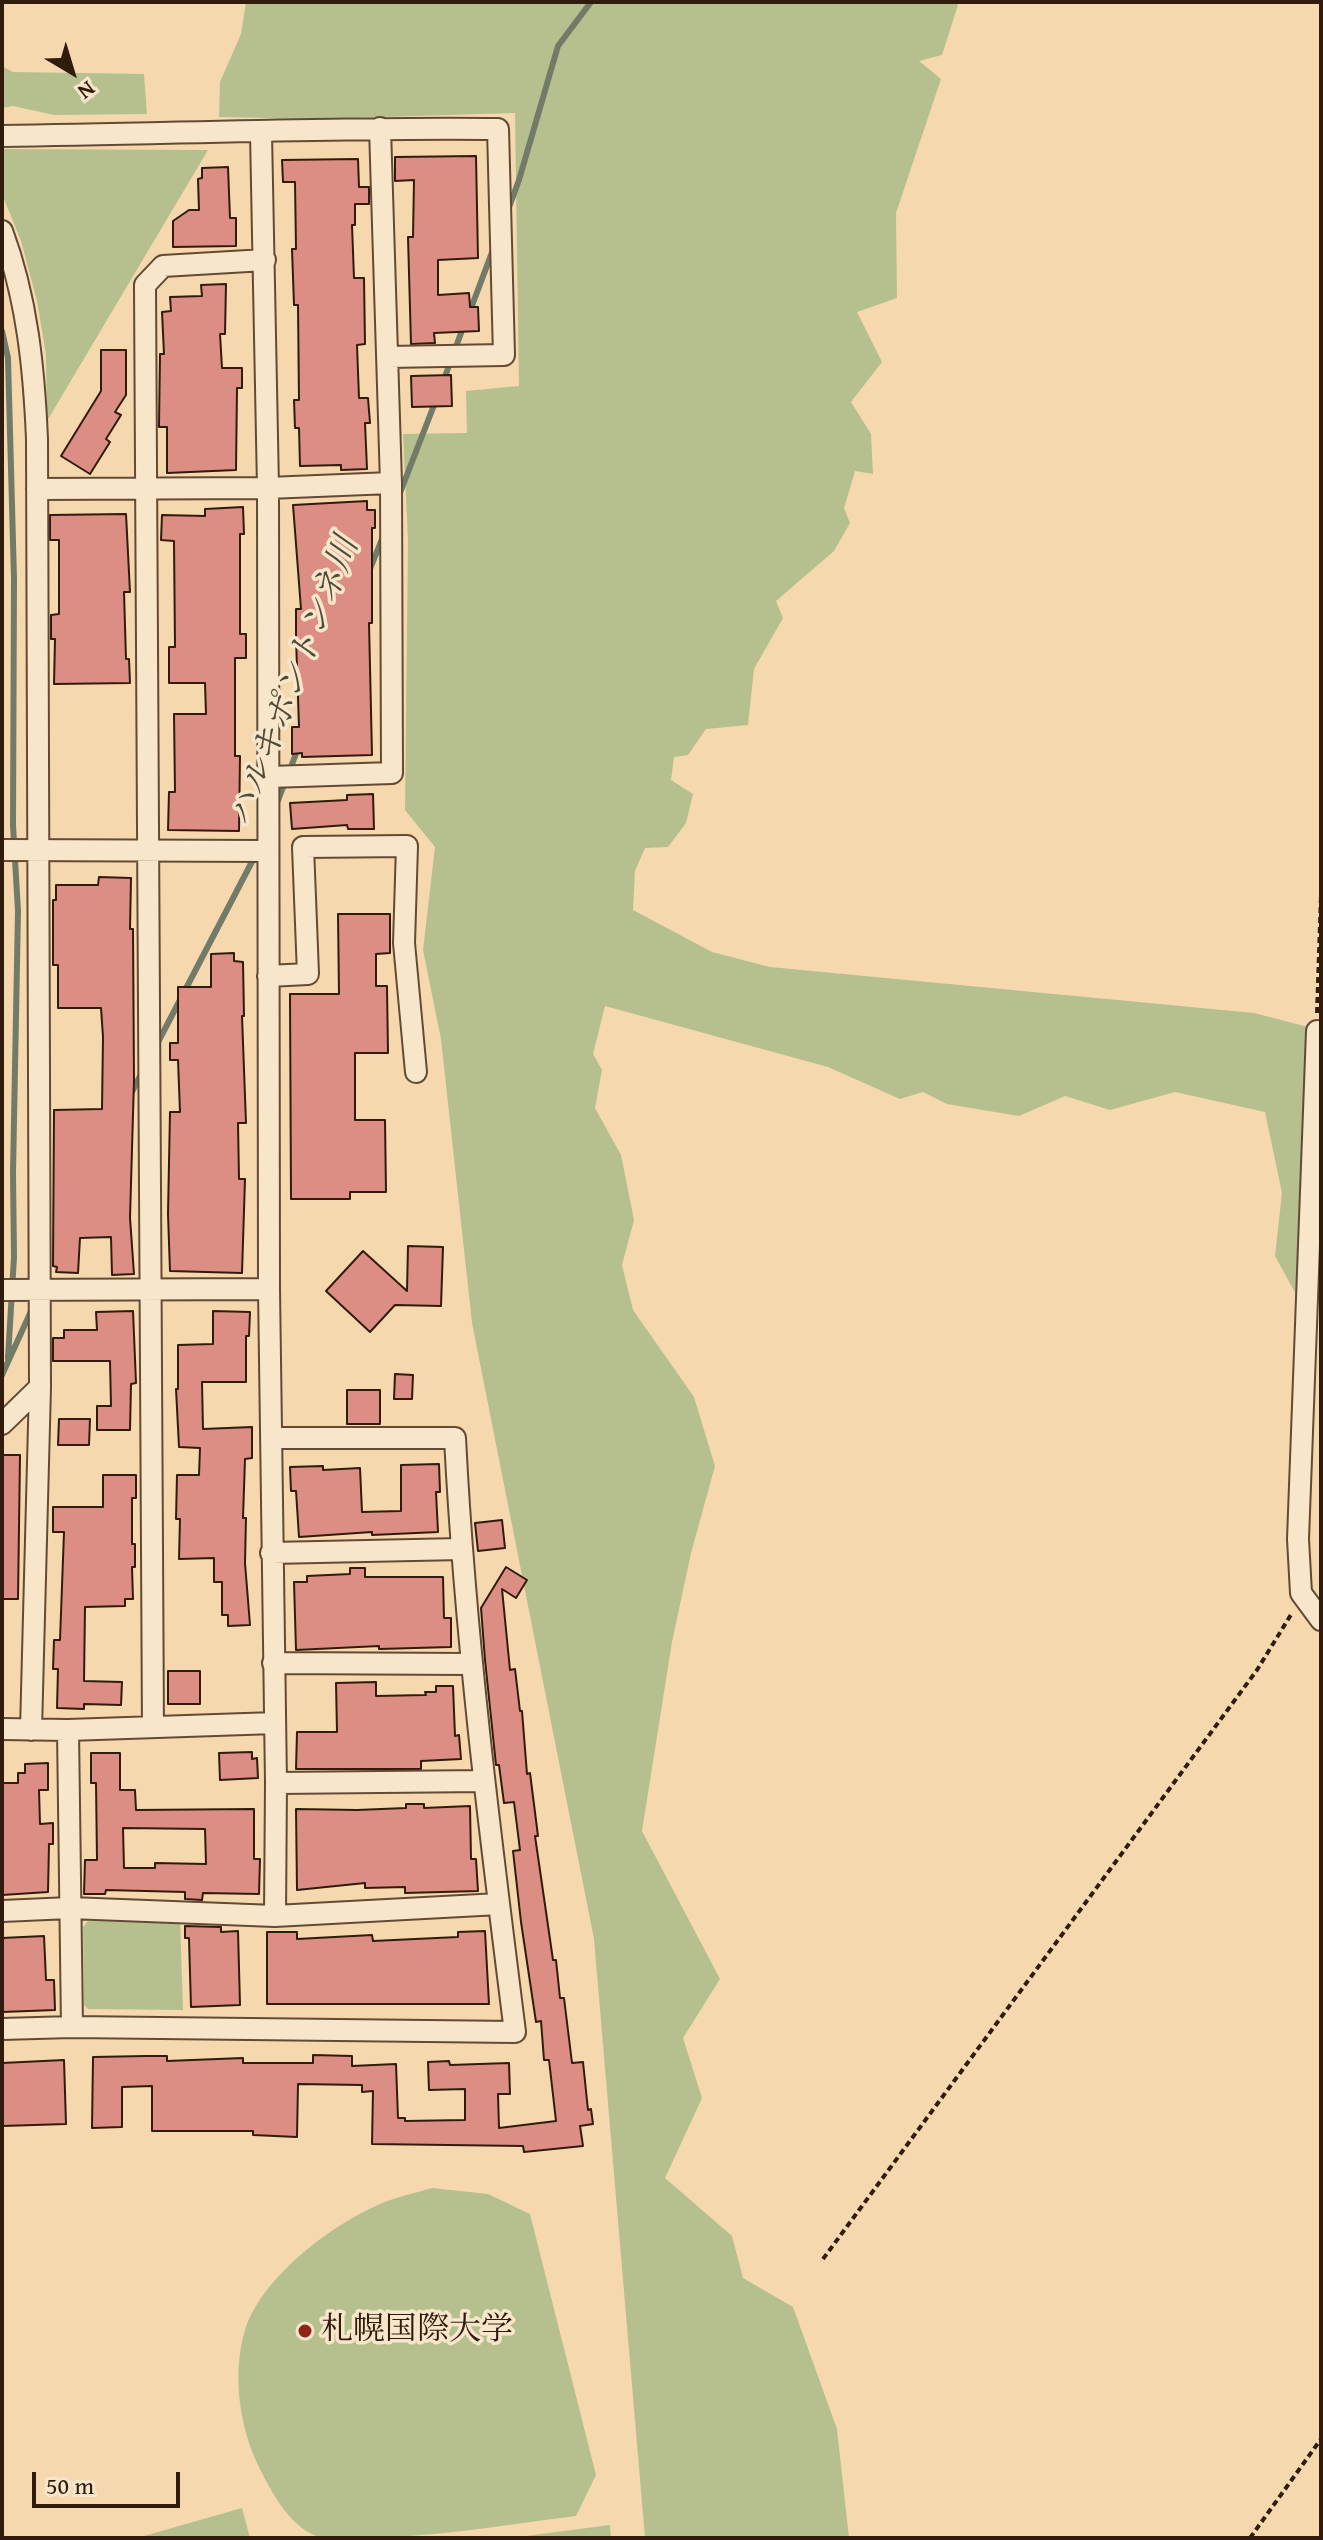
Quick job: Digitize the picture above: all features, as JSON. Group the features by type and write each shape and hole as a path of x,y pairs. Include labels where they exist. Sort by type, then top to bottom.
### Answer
{"street":[{"path":"270,777 392,773 391,483 380,128"},
{"path":"2,136 261,133 380,128 498,129 504,355 388,357"},
{"path":"261,133 268,488 269,1289 275,1916"},
{"path":"2,231 27,324 34,380 37,489 33,1289 40,1387 31,1730"},
{"path":"153,1727 145,285 163,266 265,260"},
{"path":"37,489 268,488 391,483"},
{"path":"268,976 308,974 303,847 407,846 404,943 416,1072"},
{"path":"2,850 268,851"},
{"path":"268,894 305,894"},
{"path":"1315,1612 1301,1593 1298,1539 1317,1031"},
{"path":"2,1290 269,1289"},
{"path":"2,1424 40,1387"},
{"path":"2,2029 72,2027 515,2032 471,1664 455,1438 271,1438"},
{"path":"271,1553 461,1549"},
{"path":"273,1663 471,1664"},
{"path":"2,1729 68,1730 275,1723"},
{"path":"68,1730 72,2027"},
{"path":"276,1783 484,1781"},
{"path":"2,1911 70,1908 275,1916 499,1904"}],"path":[{"path":"1317,1031 1321,895"},
{"path":"823,2259 1257,1670 1291,1613 1315,1612"},
{"path":"1250,2538 1321,2439"}],"green space":[{"path":"246,2 956,2 958,5 942,55 919,61 941,79 896,213 897,298 857,312 882,362 851,402 871,434 873,474 855,471 844,508 850,523 834,551 776,601 783,618 754,669 748,725 706,729 688,755 674,757 671,780 693,794 686,823 668,847 645,848 635,871 633,910 712,952 770,967 1254,1013 1308,1027 1297,1296 1275,1256 1282,1193 1265,1112 1175,1092 1110,1110 1065,1096 1019,1116 947,1104 923,1092 900,1099 828,1067 605,1006 593,1054 602,1070 595,1108 621,1155 634,1220 622,1265 633,1310 694,1397 715,1466 691,1553 672,1642 642,1831 720,1979 683,2038 702,2098 665,2178 732,2236 743,2278 793,2307 837,2429 849,2538 645,2538 594,1939 472,1323 441,1039 423,950 435,847 405,810 408,540 403,434 467,433 466,391 519,386 515,113 316,119 219,117 220,82 241,34"},
{"path":"2,66 13,72 144,74 147,114 54,115 13,106 2,108"},
{"path":"2,149 208,150 47,421 46,355 37,301 21,241 2,194"},
{"path":"180,1918 183,2010 88,2009 84,2005 83,1927 88,1921"},
{"path":"432,2188 488,2194 530,2214 596,2475 576,2516 413,2536 316,2536 297,2524 282,2507 252,2451 242,2417 238,2382 245,2330 266,2291 300,2255 340,2226 380,2204"},
{"path":"242,2508 250,2538 137,2538"},
{"path":"610,2525 611,2538 510,2538"}],"building":[{"path":"476,156 478,258 438,260 438,295 469,293 470,307 478,307 479,331 434,333 435,343 411,344 408,237 413,237 414,180 395,181 395,157"},
{"path":"358,159 359,187 369,187 369,204 355,204 355,225 352,225 354,278 364,278 365,344 357,345 359,398 368,398 370,423 365,423 367,469 341,470 341,465 300,466 299,428 295,428 294,400 299,400 298,305 294,305 292,249 296,249 295,182 283,182 282,160"},
{"path":"228,167 230,218 236,218 236,246 173,247 173,221 189,210 199,210 198,179 202,178 202,168"},
{"path":"226,284 225,334 220,334 222,368 242,368 242,388 237,388 236,470 167,473 167,427 159,427 160,354 164,354 162,312 171,311 170,297 202,296 201,285"},
{"path":"101,350 126,350 126,395 115,412 121,415 106,439 110,442 90,474 61,456 101,391"},
{"path":"451,375 452,406 412,407 411,376"},
{"path":"367,501 367,510 375,510 375,528 372,528 372,623 369,623 372,755 302,757 302,753 292,754 292,727 299,727 296,609 301,609 293,505"},
{"path":"243,507 240,634 246,634 246,658 235,658 235,756 240,756 239,831 168,830 169,792 175,792 174,714 206,714 205,683 169,683 169,647 175,647 174,541 161,540 162,515 205,516 205,509"},
{"path":"126,514 130,592 124,592 126,659 129,659 130,683 54,684 55,639 51,639 51,615 59,614 59,540 50,540 50,515"},
{"path":"373,794 374,829 348,829 347,825 292,829 290,803 347,800 347,795"},
{"path":"99,877 131,878 134,1080 130,1218 134,1274 112,1275 111,1237 80,1238 78,1273 56,1272 57,1267 53,1266 54,1110 102,1109 103,1037 101,1008 58,1008 58,965 53,965 53,900 56,900 56,885 98,885"},
{"path":"338,914 390,914 390,953 376,954 376,986 387,986 388,1053 355,1053 355,1120 385,1120 386,1192 350,1192 350,1199 291,1199 290,994 339,994"},
{"path":"234,953 234,961 243,962 246,1123 238,1123 239,1179 245,1179 242,1273 170,1271 170,1112 180,1112 178,1060 170,1060 170,1043 178,1043 178,987 211,987 211,954"},
{"path":"408,1246 443,1247 441,1306 395,1305 370,1332 326,1291 363,1251 407,1291"},
{"path":"133,1311 136,1383 131,1384 130,1430 97,1430 97,1406 111,1406 110,1361 53,1361 53,1338 64,1338 64,1330 97,1330 96,1312"},
{"path":"213,1311 250,1312 249,1336 246,1336 246,1382 202,1382 203,1429 252,1427 252,1458 245,1459 243,1518 246,1518 245,1563 250,1625 228,1626 228,1615 222,1615 222,1582 214,1582 214,1558 179,1559 177,1475 199,1475 200,1448 179,1447 176,1389 178,1345 213,1344"},
{"path":"395,1374 413,1375 412,1399 394,1399"},
{"path":"347,1390 380,1390 380,1424 347,1424"},
{"path":"59,1419 90,1419 89,1445 58,1445"},
{"path":"2,1455 20,1455 18,1599 2,1599"},
{"path":"439,1464 440,1492 436,1492 438,1532 299,1537 296,1491 291,1491 290,1467 323,1466 323,1470 360,1468 362,1512 401,1511 401,1465"},
{"path":"103,1475 136,1475 136,1498 132,1498 132,1544 135,1544 133,1599 125,1599 125,1606 85,1607 84,1681 122,1682 121,1705 84,1704 84,1709 57,1708 58,1669 53,1669 54,1640 60,1640 64,1532 53,1532 53,1507 103,1507"},
{"path":"502,1520 505,1548 478,1551 475,1523"},
{"path":"506,1567 527,1580 516,1598 502,1589 510,1670 515,1669 522,1711 527,1774 530,1773 538,1836 535,1836 560,1998 564,1998 572,2063 583,2062 588,2110 591,2109 593,2124 580,2126 583,2146 524,2152 523,2146 372,2144 373,2091 362,2092 362,2085 298,2084 297,2137 253,2135 253,2131 152,2131 152,2086 122,2087 122,2127 92,2128 93,2057 146,2056 167,2056 167,2061 243,2058 243,2063 313,2063 313,2055 352,2056 352,2066 396,2064 398,2118 405,2118 405,2121 465,2120 465,2089 429,2090 428,2062 449,2061 450,2065 509,2063 510,2094 498,2094 499,2128 556,2121 549,2060 544,2060 541,2021 536,2022 521,1922 513,1851 520,1850 514,1802 504,1803 499,1765 496,1765 485,1660 481,1608"},
{"path":"350,1568 365,1568 365,1577 443,1577 444,1618 451,1618 451,1647 296,1650 294,1582 307,1582 307,1576 350,1574"},
{"path":"168,1671 200,1671 200,1704 168,1704"},
{"path":"376,1682 376,1696 426,1695 425,1692 436,1692 436,1686 453,1686 455,1736 459,1735 461,1759 421,1761 421,1769 296,1769 297,1732 337,1732 336,1683"},
{"path":"252,1752 252,1759 257,1758 258,1778 220,1780 219,1753"},
{"path":"91,1753 120,1753 120,1790 135,1790 136,1810 254,1809 254,1859 260,1859 259,1894 203,1893 202,1900 185,1899 185,1892 106,1890 105,1894 84,1894 85,1860 97,1860 96,1783 91,1783","holes":["123,1828 205,1829 206,1864 155,1863 155,1868 124,1868"]},
{"path":"48,1763 48,1790 39,1790 40,1824 53,1823 53,1844 49,1844 48,1892 2,1895 2,1783 18,1783 18,1773 25,1773 25,1764"},
{"path":"406,1804 424,1804 424,1808 470,1806 471,1859 476,1859 478,1891 405,1893 405,1887 365,1888 365,1883 297,1890 296,1809 406,1808"},
{"path":"185,1926 221,1927 221,1932 238,1931 240,2005 191,2007 189,1938 185,1938"},
{"path":"485,1931 489,2004 267,2004 267,1932 297,1932 297,1939 372,1935 373,1941 458,1937 458,1932"},
{"path":"44,1936 46,1980 54,1980 55,2010 2,2012 2,1938"},
{"path":"64,2060 66,2124 2,2126 2,2063"}],"waterway":[{"name":"ハルキポントンネ川","path":"508,210 558,46 591,2"},
{"name":"ハルキポントンネ川","path":"470,311 494,247"},
{"name":"ハルキポントンネ川","path":"443,382 464,325"},
{"path":"2,331 8,358 14,579 13,825 18,911 14,1257 8,1358"},
{"name":"ハルキポントンネ川","path":"398,498 436,400"},
{"name":"ハルキポントンネ川","path":"370,569 384,534"},
{"name":"ハルキポントンネ川","path":"277,803 299,746"},
{"name":"ハルキポントンネ川","path":"156,1046 256,854"},
{"name":"ハルキポントンネ川","path":"132,1092 143,1070"},
{"name":"ハルキポントンネ川","path":"2,1375 32,1309"}],"place":[{"name":"札幌国際大学","path":"305,2331"}]}
